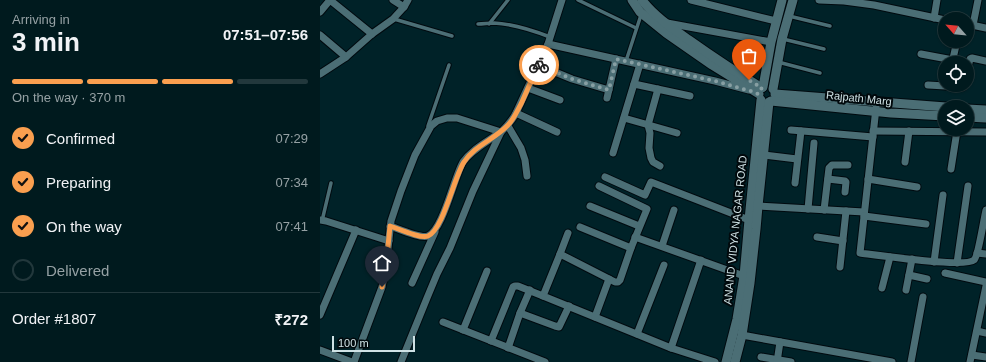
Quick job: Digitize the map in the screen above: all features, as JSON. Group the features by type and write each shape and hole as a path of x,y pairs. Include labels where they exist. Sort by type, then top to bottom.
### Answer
{"main road":[{"name":"Rajpath Marg","path":"632,0 642,13 666,33 712,65 765,94 876,107 938,107"},
{"name":"Rajpath Marg","path":"642,0 665,22 765,94"},
{"name":"ANAND VIDYA NAGAR ROAD","path":"726,362 737,319 744,276 749,220 771,42 782,0"},
{"name":"ANAND VIDYA NAGAR ROAD","path":"735,362 742,335 751,275 764,155 765,94 777,61 793,0"},
{"name":"Rajpath Marg","path":"876,107 891,113 938,116"},
{"path":"974,109 986,110"},
{"path":"974,117 986,118"}],"street":[{"path":"320,12 330,0 372,34"},
{"path":"320,74 346,56 372,34 393,19 406,3 393,0"},
{"path":"412,283 440,223 463,162 473,151 508,126 512,121 549,40 562,0"},
{"path":"691,0 776,21"},
{"path":"819,0 874,2 938,19"},
{"path":"934,18 936,0"},
{"path":"974,12 978,0"},
{"path":"665,22 771,42"},
{"path":"974,26 986,28"},
{"path":"320,35 346,56"},
{"path":"549,40 616,59 715,81 765,94"},
{"path":"922,54 938,58"},
{"path":"974,58 986,61"},
{"path":"607,98 616,59"},
{"path":"613,152 640,64"},
{"path":"538,65 572,79 609,90"},
{"path":"634,84 690,96"},
{"path":"928,85 938,85"},
{"path":"528,88 560,100"},
{"path":"658,89 648,125 650,133 650,158 653,162 660,166"},
{"path":"876,107 860,253 934,262 972,262 975,260 977,253 986,210"},
{"path":"516,113 557,132"},
{"path":"320,350 353,362 382,287 386,267 391,221 415,155 431,126 437,121 447,118 457,118 500,132"},
{"path":"624,118 677,133"},
{"path":"508,126 521,148 525,160 527,176"},
{"path":"791,130 873,134 910,131 938,131"},
{"path":"795,183 801,131"},
{"path":"905,162 910,131"},
{"path":"401,362 437,274 450,248 473,191 500,132"},
{"path":"974,132 986,132"},
{"path":"951,169 956,136"},
{"path":"808,209 814,143"},
{"path":"764,155 797,159"},
{"path":"824,210 829,168 832,165 848,166"},
{"path":"605,177 645,195 651,182 749,220"},
{"path":"828,179 845,181 845,192"},
{"path":"868,179 917,187"},
{"path":"560,254 615,282 620,280 639,226 647,209 599,186"},
{"path":"957,263 968,186"},
{"path":"934,262 942,195"},
{"path":"590,206 639,226"},
{"path":"758,206 846,211 926,224"},
{"path":"662,246 674,210"},
{"path":"840,267 846,211"},
{"path":"321,220 388,241"},
{"path":"390,226 422,237 428,237 440,223"},
{"path":"580,227 631,248"},
{"path":"320,314 356,230"},
{"path":"543,296 568,233"},
{"path":"635,237 744,276"},
{"path":"817,237 843,241"},
{"path":"977,253 986,254"},
{"path":"882,288 890,257"},
{"path":"906,290 912,259"},
{"path":"671,348 701,260"},
{"path":"637,334 664,265"},
{"path":"463,330 487,270"},
{"path":"945,273 986,282"},
{"path":"909,276 927,279"},
{"path":"595,318 609,278"},
{"path":"491,341 513,287 518,286 671,348 715,362"},
{"path":"986,286 984,307 971,358 986,357"},
{"path":"508,348 530,290"},
{"path":"911,362 923,297"},
{"path":"520,313 555,326 559,326 569,306"},
{"path":"443,322 545,362"},
{"path":"977,331 986,333"},
{"path":"742,335 892,362"},
{"path":"777,361 780,342"},
{"path":"523,362 526,355"},
{"path":"761,358 791,362"}],"lane":[{"path":"489,24 508,0"},
{"path":"578,0 636,28"},
{"path":"626,61 642,13"},
{"path":"788,16 830,26"},
{"path":"393,19 452,36"},
{"path":"478,24 494,23 518,26 532,30 549,40"},
{"path":"782,39 824,49"},
{"path":"777,61 820,73"},
{"path":"425,135 449,65"},
{"path":"321,220 331,183"}],"way so far":[{"path":"539,65 572,79 609,90 616,59 715,81 734,87 743,88 758,94 762,88 749,80"}],"route":[{"path":"382,287 386,267 390,226 422,237 428,237 432,233 440,223 463,162 473,151 508,126 512,121 539,65"}]}
